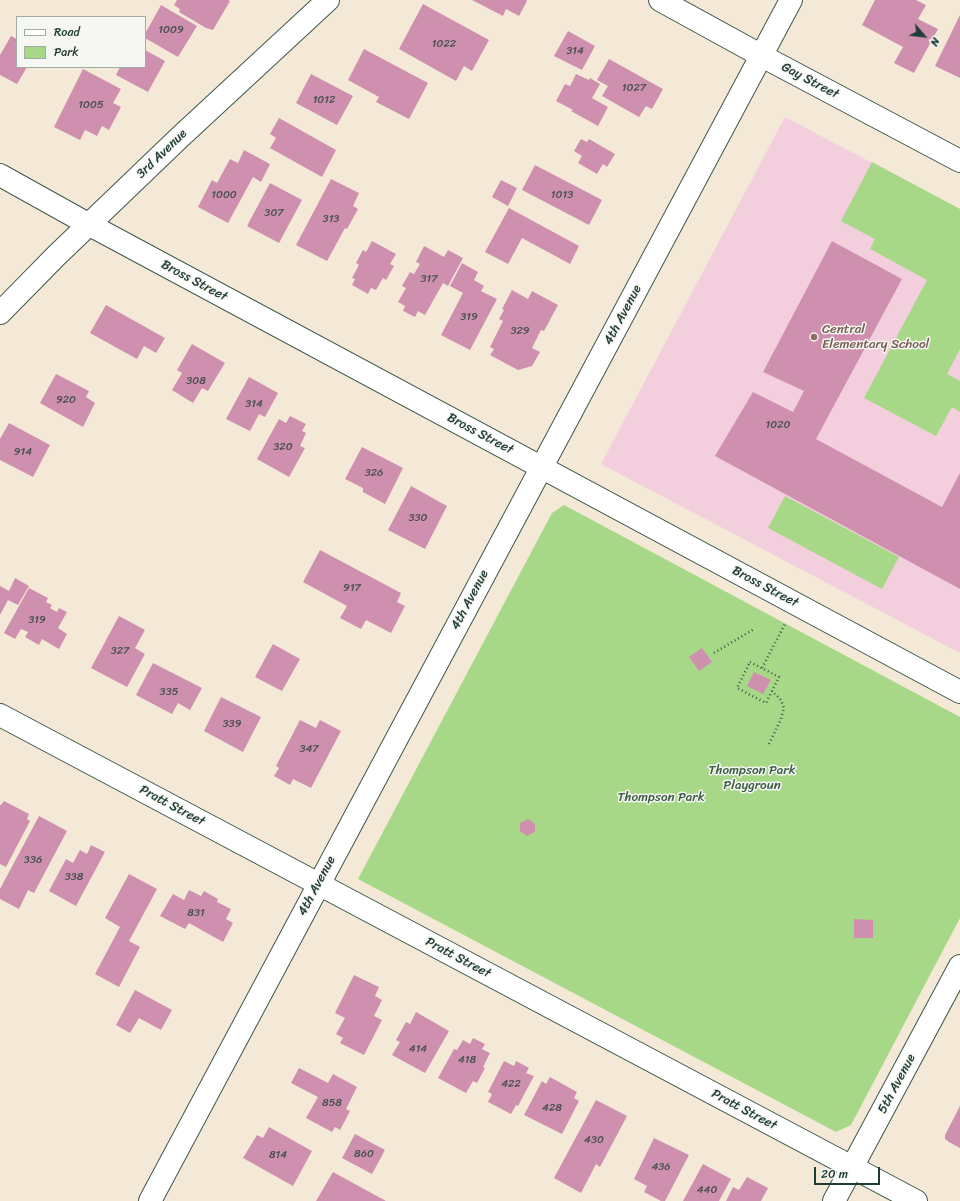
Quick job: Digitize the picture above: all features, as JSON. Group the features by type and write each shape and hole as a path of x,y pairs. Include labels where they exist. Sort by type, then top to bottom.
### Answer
{"street":[{"name":"3rd Avenue","path":"0,313 88,224 328,0"},
{"name":"Gay Street","path":"660,0 960,161"},
{"name":"4th Avenue","path":"150,1201 791,0"},
{"name":"Bross Street","path":"0,175 88,224 960,692"},
{"name":"Pratt Street","path":"0,715 916,1201"},
{"name":"5th Avenue","path":"834,1201 960,966"}],"path":[{"path":"762,668 796,604"},
{"path":"714,653 754,629"},
{"path":"750,662 762,668 779,677 766,703 737,688 750,662"},
{"path":"769,744 781,719 784,708 781,700 772,691"}],"shaded area":[{"name":"Central Elementary School","path":"785,117 960,209 960,653 601,464"}],"green space":[{"path":"872,162 960,209 960,349 947,374 960,381 960,412 952,407 936,436 864,398 927,280 870,249 875,239 841,221"},
{"path":"785,496 899,557 882,589 768,528"},
{"name":"Thompson Park","path":"564,505 960,717 960,918 851,1125 836,1132 358,879 552,513"}],"building":[{"path":"177,0 230,1 213,30 206,28 179,12 180,9 174,5"},
{"path":"472,0 527,1 519,16 506,9 503,16"},
{"path":"875,0 916,0 926,5 918,19 938,29 914,73 894,63 903,47 862,25"},
{"path":"423,4 489,40 472,71 464,66 456,81 399,49"},
{"path":"161,5 197,26 178,57 146,39 146,32"},
{"path":"960,15 960,78 935,66"},
{"path":"568,31 595,46 582,70 554,56"},
{"path":"11,36 16,38 16,68 26,68 17,84 0,75 0,55"},
{"path":"364,49 428,83 409,119 376,102 379,97 348,80"},
{"path":"146,51 165,61 148,92 116,75 120,68 146,68"},
{"path":"609,59 663,89 652,109 646,106 639,117 602,96 608,86 597,80"},
{"path":"83,69 121,89 113,103 121,107 109,130 102,126 97,136 85,130 80,140 54,127"},
{"path":"311,74 353,96 337,125 296,103"},
{"path":"576,74 589,80 590,78 600,84 592,98 608,107 598,126 556,101 565,84 570,86"},
{"path":"279,118 336,150 322,177 270,148 276,138 270,134"},
{"path":"581,139 587,142 589,139 615,154 607,167 603,164 597,174 578,163 582,156 574,151"},
{"path":"244,150 270,164 261,182 253,177 228,223 198,207 212,180 217,183 230,159 238,163"},
{"path":"535,165 602,200 589,225 522,190"},
{"path":"331,179 359,193 353,206 358,209 347,229 345,228 327,261 296,245"},
{"path":"501,180 517,188 508,206 492,197"},
{"path":"270,183 302,200 279,243 247,226"},
{"path":"509,208 579,246 570,264 522,238 508,264 485,252"},
{"path":"372,241 396,254 390,264 394,266 386,280 383,278 376,290 371,288 368,294 352,285 355,279 352,278 359,265 356,263 363,250 366,252"},
{"name":"Central Elementary School","path":"832,241 902,279 816,439 942,507 960,473 960,589 715,456 753,392 793,412 804,391 763,372"},
{"path":"424,246 444,257 448,250 463,258 448,286 443,283 425,315 418,311 415,317 403,311 405,306 398,302 406,288 402,286 410,272 414,274 420,264 416,262"},
{"path":"462,263 478,272 474,280 484,286 481,291 497,299 470,350 441,335 463,293 450,286"},
{"path":"512,290 528,299 532,291 558,305 544,331 541,330 532,348 540,352 532,366 518,370 490,355 494,349 490,347 503,321 499,319 504,310 502,309"},
{"path":"106,305 165,338 156,353 144,346 137,359 90,333"},
{"path":"192,344 225,363 208,391 202,388 193,403 172,390 182,373 177,370"},
{"path":"56,374 89,391 86,397 95,403 83,427 40,403"},
{"path":"249,377 278,393 265,417 259,414 250,431 226,419"},
{"path":"290,416 306,424 302,431 306,433 300,446 305,448 289,477 257,459 279,419 286,423"},
{"path":"9,423 50,445 33,477 0,460 0,439"},
{"path":"362,447 403,468 385,504 363,492 363,488 345,479"},
{"path":"411,486 447,506 425,549 388,530"},
{"path":"320,550 401,593 397,602 405,606 391,633 366,620 361,629 340,618 347,606 303,582"},
{"path":"15,578 29,586 18,605 8,600 0,615 0,586 9,591"},
{"path":"29,588 48,598 46,602 52,605 50,608 57,612 59,608 67,612 58,628 67,634 59,649 42,639 39,645 25,637 28,632 21,629 15,639 4,633"},
{"path":"119,616 145,630 135,648 145,654 127,687 91,668"},
{"path":"273,644 300,659 282,691 255,677"},
{"path":"702,648 712,662 699,671 689,657"},
{"path":"153,663 202,688 190,710 178,703 172,714 136,695"},
{"path":"754,672 771,680 763,694 747,686"},
{"path":"221,697 261,717 243,752 204,731"},
{"path":"300,720 316,728 320,720 341,731 311,788 293,779 290,785 274,776 279,768 276,766"},
{"path":"4,801 29,814 27,819 30,821 6,867 0,864 0,805"},
{"path":"39,816 67,831 34,893 28,890 19,909 0,899 0,889"},
{"path":"528,819 535,824 535,832 527,836 520,831 520,823"},
{"path":"91,845 105,852 76,906 49,891 66,859 73,863 80,850 87,854"},
{"path":"129,874 157,889 129,941 140,947 119,987 95,974 120,927 105,918"},
{"path":"189,890 201,896 204,891 218,899 217,902 231,909 226,919 233,923 223,942 189,923 185,929 160,916 173,894 184,900"},
{"path":"854,919 873,920 873,938 854,938"},
{"path":"354,975 379,987 375,996 382,1000 374,1016 382,1020 364,1055 340,1043 343,1038 336,1034 345,1018 335,1013"},
{"path":"135,990 172,1010 161,1030 139,1018 130,1033 116,1025"},
{"path":"416,1012 449,1031 425,1073 392,1055 400,1042 396,1040 406,1022 410,1024"},
{"path":"473,1038 485,1044 482,1049 490,1053 483,1067 485,1068 477,1083 473,1081 466,1093 438,1078 454,1049 457,1050 463,1040 470,1044"},
{"path":"504,1061 514,1066 516,1061 529,1068 526,1073 534,1076 518,1106 516,1105 511,1114 488,1102 492,1094 488,1092"},
{"path":"299,1068 328,1083 333,1074 357,1087 346,1109 350,1111 340,1130 335,1127 332,1132 306,1118 318,1097 291,1083"},
{"path":"550,1077 577,1092 574,1098 579,1101 562,1134 524,1115 542,1081 546,1084"},
{"path":"596,1100 627,1116 600,1167 596,1164 581,1193 554,1178"},
{"path":"960,1106 960,1148 945,1139 945,1135"},
{"path":"269,1127 312,1151 293,1186 243,1158 257,1135 263,1138"},
{"path":"355,1134 385,1150 372,1174 342,1158"},
{"path":"654,1138 689,1155 665,1201 661,1201 644,1192 647,1186 634,1179"},
{"path":"703,1164 731,1179 719,1201 683,1201"},
{"path":"333,1172 386,1201 316,1201"},
{"path":"747,1177 768,1188 761,1201 726,1201 733,1187 739,1190"}],"place":[{"name":"Central Elementary School","path":"814,337"}],"park label":[{"name":"Thompson Park Playgroun","path":"752,778"}]}
